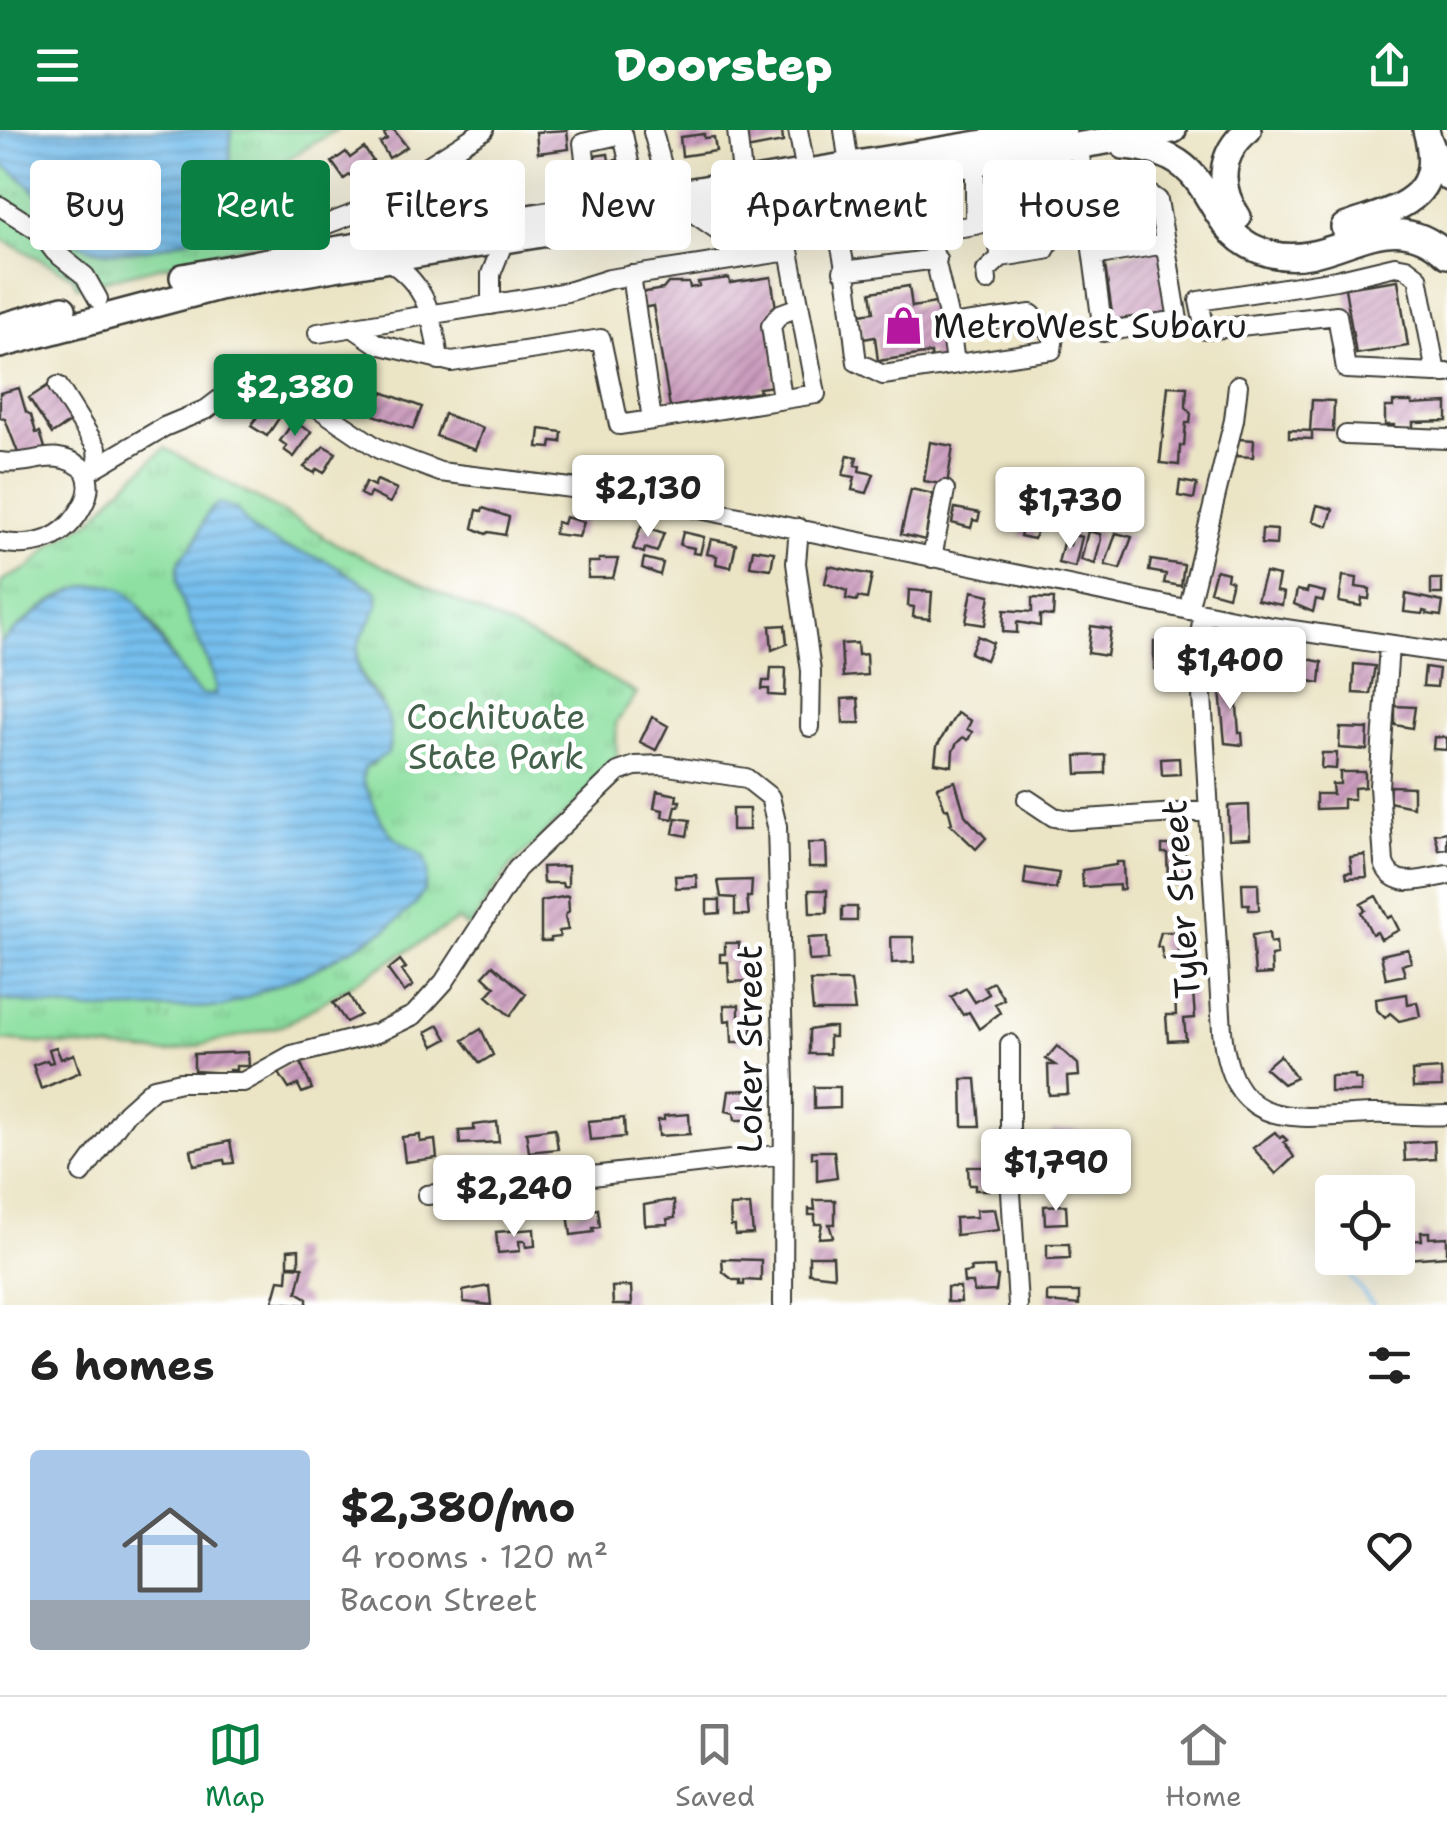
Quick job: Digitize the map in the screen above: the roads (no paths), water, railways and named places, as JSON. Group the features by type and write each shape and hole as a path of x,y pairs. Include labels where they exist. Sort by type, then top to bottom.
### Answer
{"highway":[{"path":"891,160 1173,130"},
{"path":"1248,130 1231,147 1225,162 1223,182 1228,200 1238,217 1254,231 1292,242 1401,207 1415,198 1429,173 1427,130"},
{"path":"963,165 1035,153 1071,138 1141,147 1172,156 1200,182 1226,227 1246,244 1268,254 1305,255 1376,233 1396,232 1425,238 1447,254"},
{"path":"0,327 239,266 545,215"},
{"path":"0,345 195,292 446,250"}],"main road":[{"path":"1427,130 1445,172"}],"street":[{"path":"330,223 351,216 484,130"},
{"path":"737,130 741,160"},
{"path":"798,130 805,160"},
{"path":"844,130 849,160"},
{"path":"653,132 663,160"},
{"path":"585,160 583,143 623,134 629,160"},
{"path":"1035,153 1036,160"},
{"path":"974,163 983,216"},
{"path":"1092,250 1103,332 1178,320 1156,198"},
{"path":"0,206 40,231 55,252 81,272 98,299"},
{"path":"691,211 722,234 734,259"},
{"path":"1093,256 1165,244"},
{"path":"491,305 491,274 500,250"},
{"path":"734,259 735,250"},
{"path":"841,250 856,362 883,375 1052,350 1054,336 1031,314 950,324"},
{"path":"935,250 955,364"},
{"path":"997,250 1000,257"},
{"path":"987,281 986,271 1000,257 1045,250"},
{"path":"318,333 352,327 568,292 602,280 789,251 816,394 619,426 601,339 461,363 377,344 352,327"},
{"path":"843,270 937,259"},
{"path":"387,260 408,275 433,314 438,360"},
{"path":"1334,280 1346,368 1441,373 1418,277 1406,268 1395,266 1334,280 1199,300 1206,330 1337,315"},
{"path":"631,275 652,420"},
{"path":"782,398 771,326 780,314 800,307"},
{"path":"92,468 164,426 206,409 236,387 278,381 378,449 432,470 616,493 1195,612 1447,653"},
{"name":"Tyler Street","path":"1238,385 1195,612 1227,1063 1241,1090 1259,1110 1289,1118 1447,1115"},
{"path":"0,542 31,544 50,539 65,530 88,495 97,448 58,386"},
{"path":"1346,435 1447,439"},
{"path":"0,462 18,464 56,456 92,468"},
{"path":"932,558 944,490"},
{"path":"800,528 796,563 812,679 810,726"},
{"path":"1389,646 1379,786 1384,863 1391,877 1409,882 1447,874"},
{"name":"Loker Street","path":"82,1173 126,1113 154,1088 181,1082 244,1082 292,1055 377,1033 414,1015 444,982 517,870 618,772 643,765 739,776 756,783 768,794 777,826 781,904 783,1305"},
{"path":"1027,800 1054,817 1069,820 1208,811"},
{"path":"1010,1044 1010,1176 1018,1305"},
{"path":"426,1195 783,1154"}],"water":[{"path":"0,130 231,130 230,160 181,160 181,241 161,246 161,160 30,160 30,187 0,163"},
{"path":"98,250 142,250 127,252"},
{"path":"220,503 236,509 253,531 284,547 325,560 375,590 377,606 360,641 357,661 365,685 385,710 391,735 388,753 365,767 362,779 390,832 424,857 428,871 425,888 415,905 387,929 311,971 223,1007 87,1010 0,1000 0,644 63,596 81,588 117,587 133,598 200,694 215,695 210,667 186,612 177,576 180,560 195,542 207,515"}],"waterway":[{"path":"1349,1275 1373,1305"}],"place":[{"name":"MetroWest Subaru","path":"903,326"}],"park label":[{"name":"Cochituate State Park","path":"496,737"}]}
